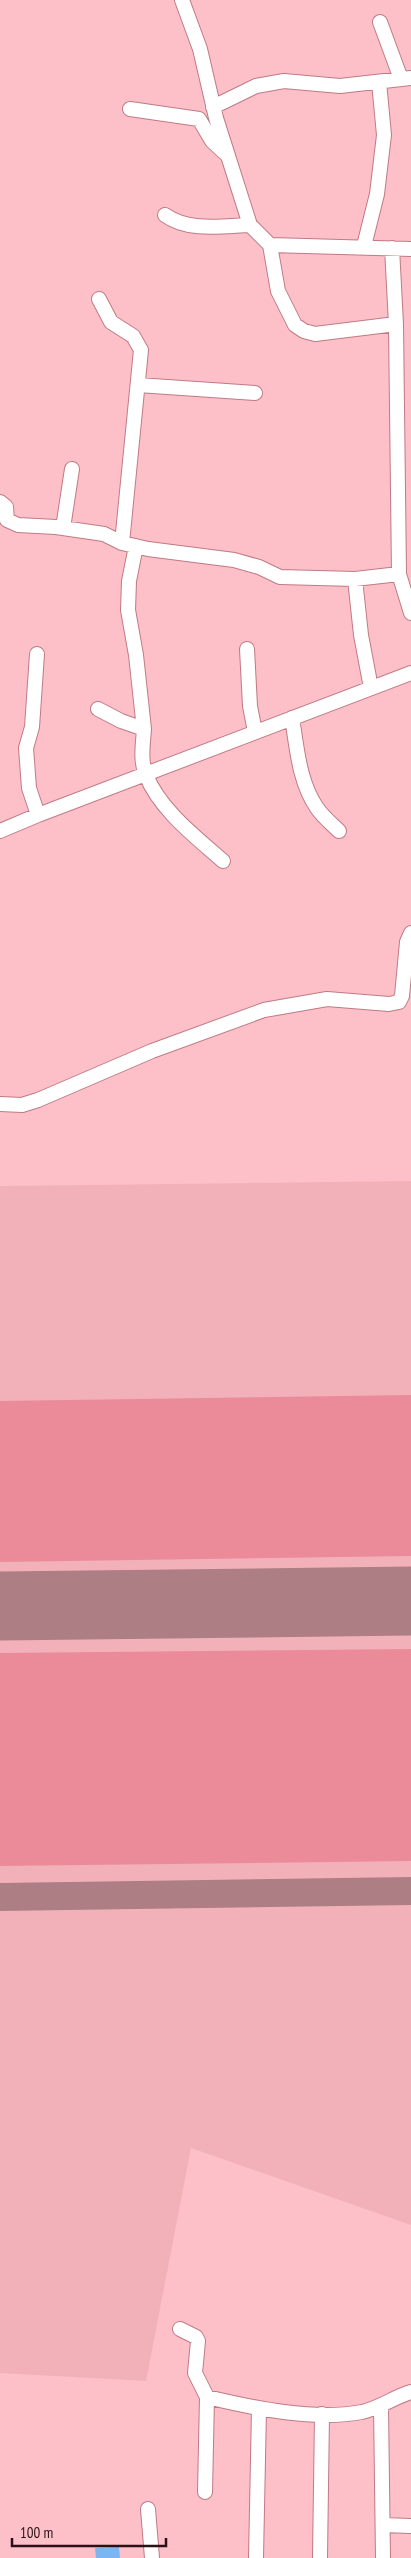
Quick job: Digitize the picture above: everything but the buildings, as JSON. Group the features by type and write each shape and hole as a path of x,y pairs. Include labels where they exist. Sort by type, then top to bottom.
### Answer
{"street":[{"path":"182,0 200,49 213,107 250,225 270,245 278,291 295,325 304,331 316,334 396,324"},
{"path":"213,107 256,86 284,81 340,86 406,78 380,22"},
{"path":"364,246 377,194 384,135 379,82"},
{"path":"130,109 199,118 212,141 227,155"},
{"path":"165,215 173,221 197,226 250,225"},
{"path":"270,245 364,246 411,249"},
{"path":"392,248 405,514 399,574 411,613"},
{"path":"99,300 111,322 133,336 141,350 122,542"},
{"path":"138,385 255,393"},
{"path":"63,528 72,469"},
{"path":"0,502 6,507 7,520 12,524 63,528 104,534 136,546 234,560 259,567 280,576 355,579 399,574"},
{"path":"136,546 128,581 128,610 136,655 144,729 142,758 145,775 167,808 223,860"},
{"path":"355,579 361,635 371,688"},
{"path":"246,649 250,706 255,732"},
{"path":"36,654 32,727 26,748 26,757 29,788 38,815"},
{"path":"0,832 38,815 411,673"},
{"path":"98,709 121,721 144,729"},
{"path":"292,718 302,774 307,789 317,808 339,831"},
{"path":"0,1104 22,1105 38,1100 152,1050 264,1010 327,999 389,1004 399,1002 402,996 407,942 411,932"},
{"path":"180,2329 196,2337 198,2341 195,2374 207,2397 205,2492"},
{"path":"207,2397 259,2409 322,2414 360,2412 381,2406 393,2398 411,2392"},
{"path":"381,2406 383,2558"},
{"path":"256,2558 259,2409"},
{"path":"320,2558 322,2414"},
{"path":"148,2509 152,2558"},
{"path":"383,2525 411,2526"}],"shaded area":[{"path":"411,1181 411,2225 191,2148 146,2381 0,2373 0,1186"},
{"path":"411,1395 411,1556 0,1562 0,1401"},
{"path":"411,1649 411,1861 0,1866 0,1653"}],"water":[{"path":"119,2547 120,2558 96,2558 95,2548"}],"taxiway":[{"path":"0,1897 411,1891"}],"runway":[{"path":"0,1606 411,1601"}]}
